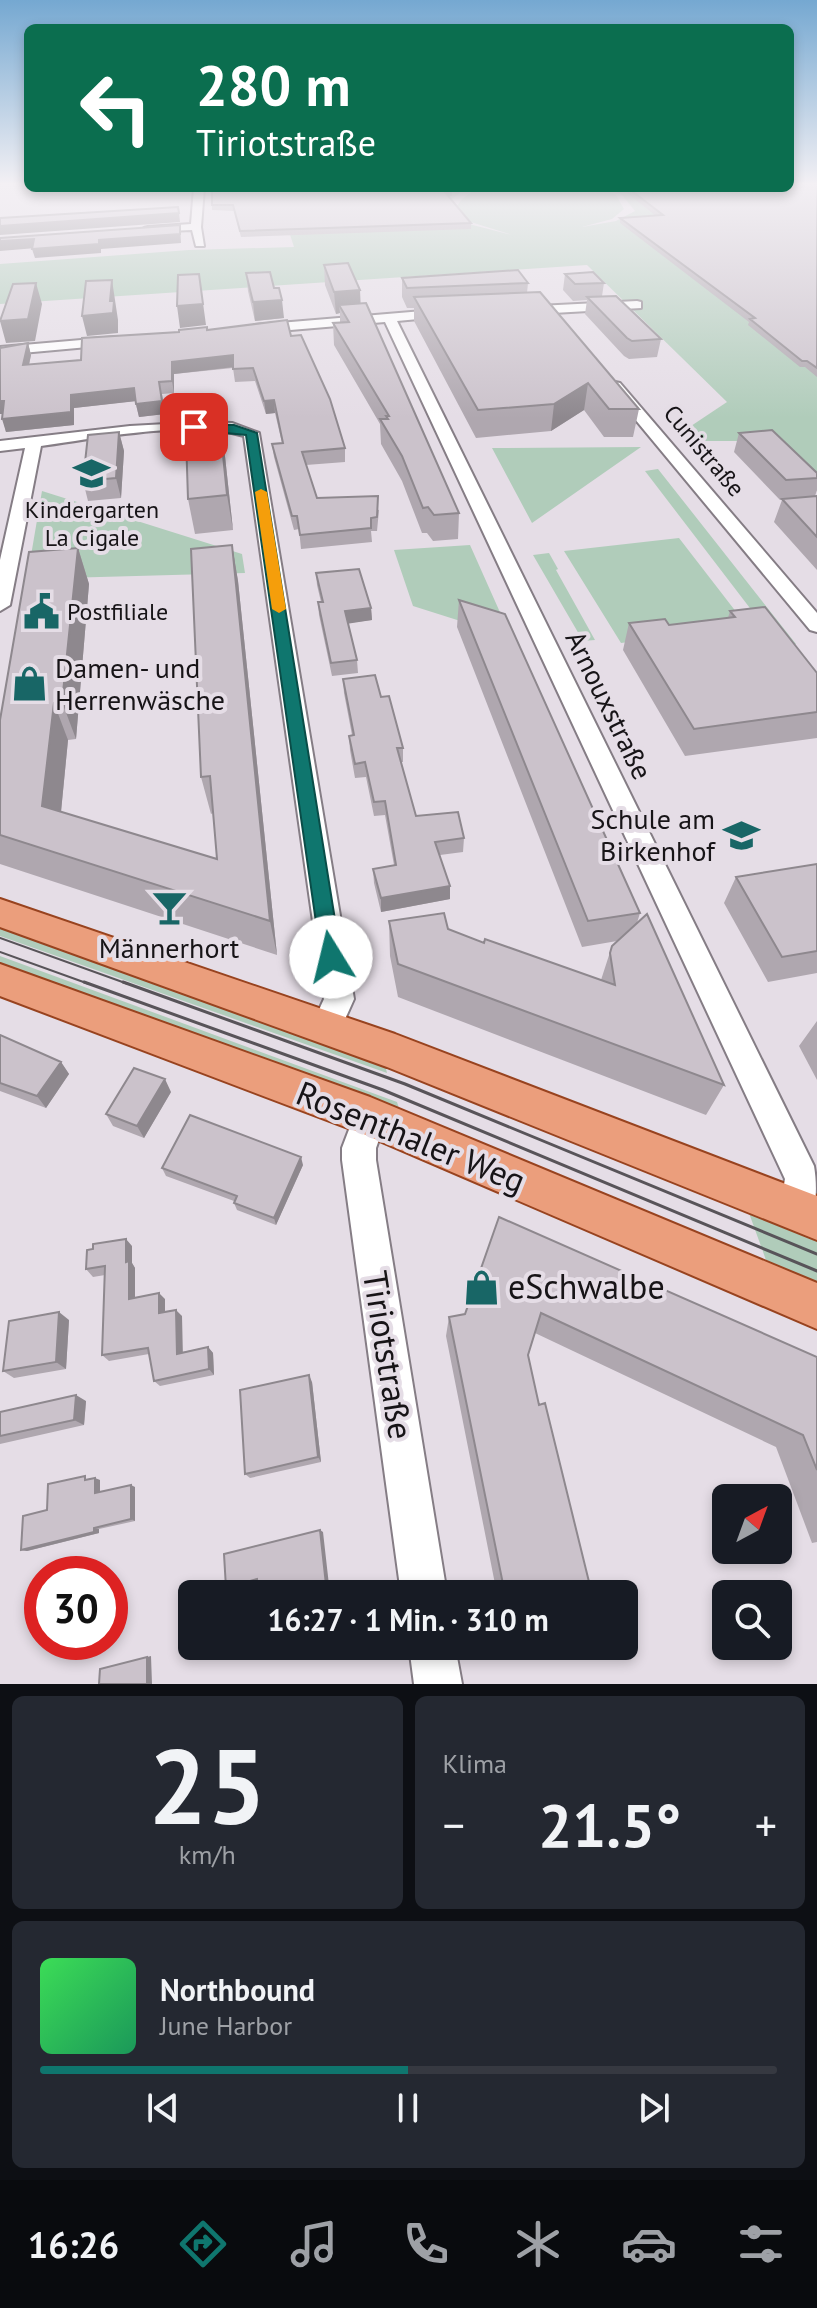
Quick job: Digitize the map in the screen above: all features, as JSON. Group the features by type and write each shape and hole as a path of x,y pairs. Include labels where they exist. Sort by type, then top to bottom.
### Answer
{"main road":[{"path":"0,913 326,1027 807,1214"},
{"name":"Rosenthaler Weg","path":"0,980 370,1117 817,1306"}],"street":[{"path":"497,311 637,305"},
{"path":"551,309 567,328"},
{"path":"245,329 457,313"},
{"name":"Arnouxstraße","path":"388,316 802,1178 807,1214"},
{"path":"0,351 136,339"},
{"name":"Cunistraße","path":"601,369 817,626"},
{"path":"0,446 194,427 251,433 339,999 326,1027"},
{"path":"0,605 34,443"},
{"name":"Tiriotstraße","path":"370,1117 359,1148 359,1160 422,1580"},
{"path":"434,1660 438,1684"}],"green space":[{"path":"46,261 816,261 817,491 766,441 691,441 682,432 727,402 587,265 0,304 0,264"},
{"path":"641,447 532,523 492,448"},
{"path":"658,469 796,644 779,646 645,471"},
{"path":"42,491 242,554 245,573 27,579"},
{"path":"679,538 747,626 621,643 564,551"},
{"path":"470,545 511,637 413,606 394,550"},
{"path":"549,553 595,640 583,641 533,555"},
{"path":"0,922 383,1056 387,1073 0,936"},
{"path":"0,956 397,1102 402,1118 0,968"},
{"path":"745,1202 817,1231 817,1293 771,1274"}],"building":[{"path":"677,261 817,261 817,368 802,361 750,319 755,318"},
{"path":"348,263 360,290 334,292 324,265"},
{"path":"518,270 528,283 407,288 402,278"},
{"path":"270,272 274,288 279,288 282,300 253,302 246,273"},
{"path":"593,272 604,283 575,284 565,274"},
{"path":"199,274 203,304 177,306 178,275"},
{"path":"112,280 110,301 114,301 113,313 82,316 86,281"},
{"path":"36,283 28,319 0,321 13,284"},
{"path":"540,292 639,409 609,409 588,383 554,404 478,410 414,297"},
{"path":"616,296 661,339 632,341 587,297"},
{"path":"366,303 459,513 434,515 428,507 423,508 402,456 380,419 388,419 386,416 389,416 333,323 349,322 339,305"},
{"path":"287,320 291,336 301,335 330,399 345,448 302,452 317,498 378,496 377,517 371,518 371,528 300,535 297,516 292,516 272,444 283,443 274,400 264,401 253,368 233,369 233,355 172,362 172,381 159,382 162,401 136,404 134,388 71,395 71,412 2,419 4,401 0,401 0,348 28,343 23,365 81,360 82,338 179,332 207,327 207,330"},
{"path":"218,405 227,495 188,499 185,406"},
{"path":"772,430 817,473 817,478 786,480 739,433"},
{"path":"119,432 116,478 83,481 88,435"},
{"path":"817,496 817,537 782,499"},
{"path":"232,545 270,921 0,835 0,720 29,552 78,548 62,702 54,703 42,806 217,859 210,776 201,777 191,549"},
{"path":"359,569 371,608 345,611 357,660 331,663 318,602 323,602 316,573"},
{"path":"459,600 505,614 640,913 588,921"},
{"path":"765,607 817,673 817,712 694,729 629,623 665,619 669,625 735,617 730,611"},
{"path":"375,675 381,697 389,696 403,748 397,748 416,816 458,812 464,838 435,842 450,886 381,898 373,869 396,865 385,801 374,802 365,762 355,764 349,736 354,735 343,679"},
{"path":"817,864 817,951 782,957 736,877"},
{"path":"444,913 448,929 615,985 610,953 612,946 647,914 724,1085 398,964 389,921"},
{"path":"0,1035 61,1062 37,1096 0,1083"},
{"path":"134,1068 165,1079 137,1126 106,1114"},
{"path":"190,1115 301,1157 274,1218 234,1203 237,1196 162,1168"},
{"path":"499,1217 817,1357 817,1470 803,1435 541,1313 528,1355 539,1405 545,1403 589,1580 502,1580 449,1317 465,1314"},
{"path":"126,1239 129,1299 159,1293 159,1313 176,1310 177,1354 208,1347 209,1369 154,1381 148,1348 102,1355 105,1266 86,1269 87,1250 93,1249 93,1244"},
{"path":"59,1312 56,1362 3,1371 9,1321"},
{"path":"309,1375 318,1457 245,1474 240,1390"},
{"path":"76,1395 74,1420 0,1436 0,1412"},
{"path":"85,1476 85,1480 95,1478 95,1493 131,1485 131,1519 94,1528 94,1532 21,1550 23,1516 47,1510 48,1484"},
{"path":"320,1530 325,1580 226,1580 224,1554"},
{"path":"147,1657 147,1684 99,1684 100,1669"}],"tram line":[{"path":"0,938 128,984"},
{"path":"0,952 89,984"},
{"path":"84,982 383,1090 817,1271"},
{"path":"123,982 405,1084 817,1254"}],"slow traffic":[{"path":"261,492 279,609"}],"place":[{"name":"Kindergarten La Cigale","path":"92,473"},
{"name":"Postfiliale","path":"41,612"},
{"name":"Damen- und Herrenwäsche","path":"29,684"},
{"name":"Schule am Birkenhof","path":"741,835"},
{"name":"Männerhort","path":"169,908"},
{"name":"eSchwalbe","path":"482,1287"}],"route":[{"path":"194,427 234,428 251,433 331,957"}]}
